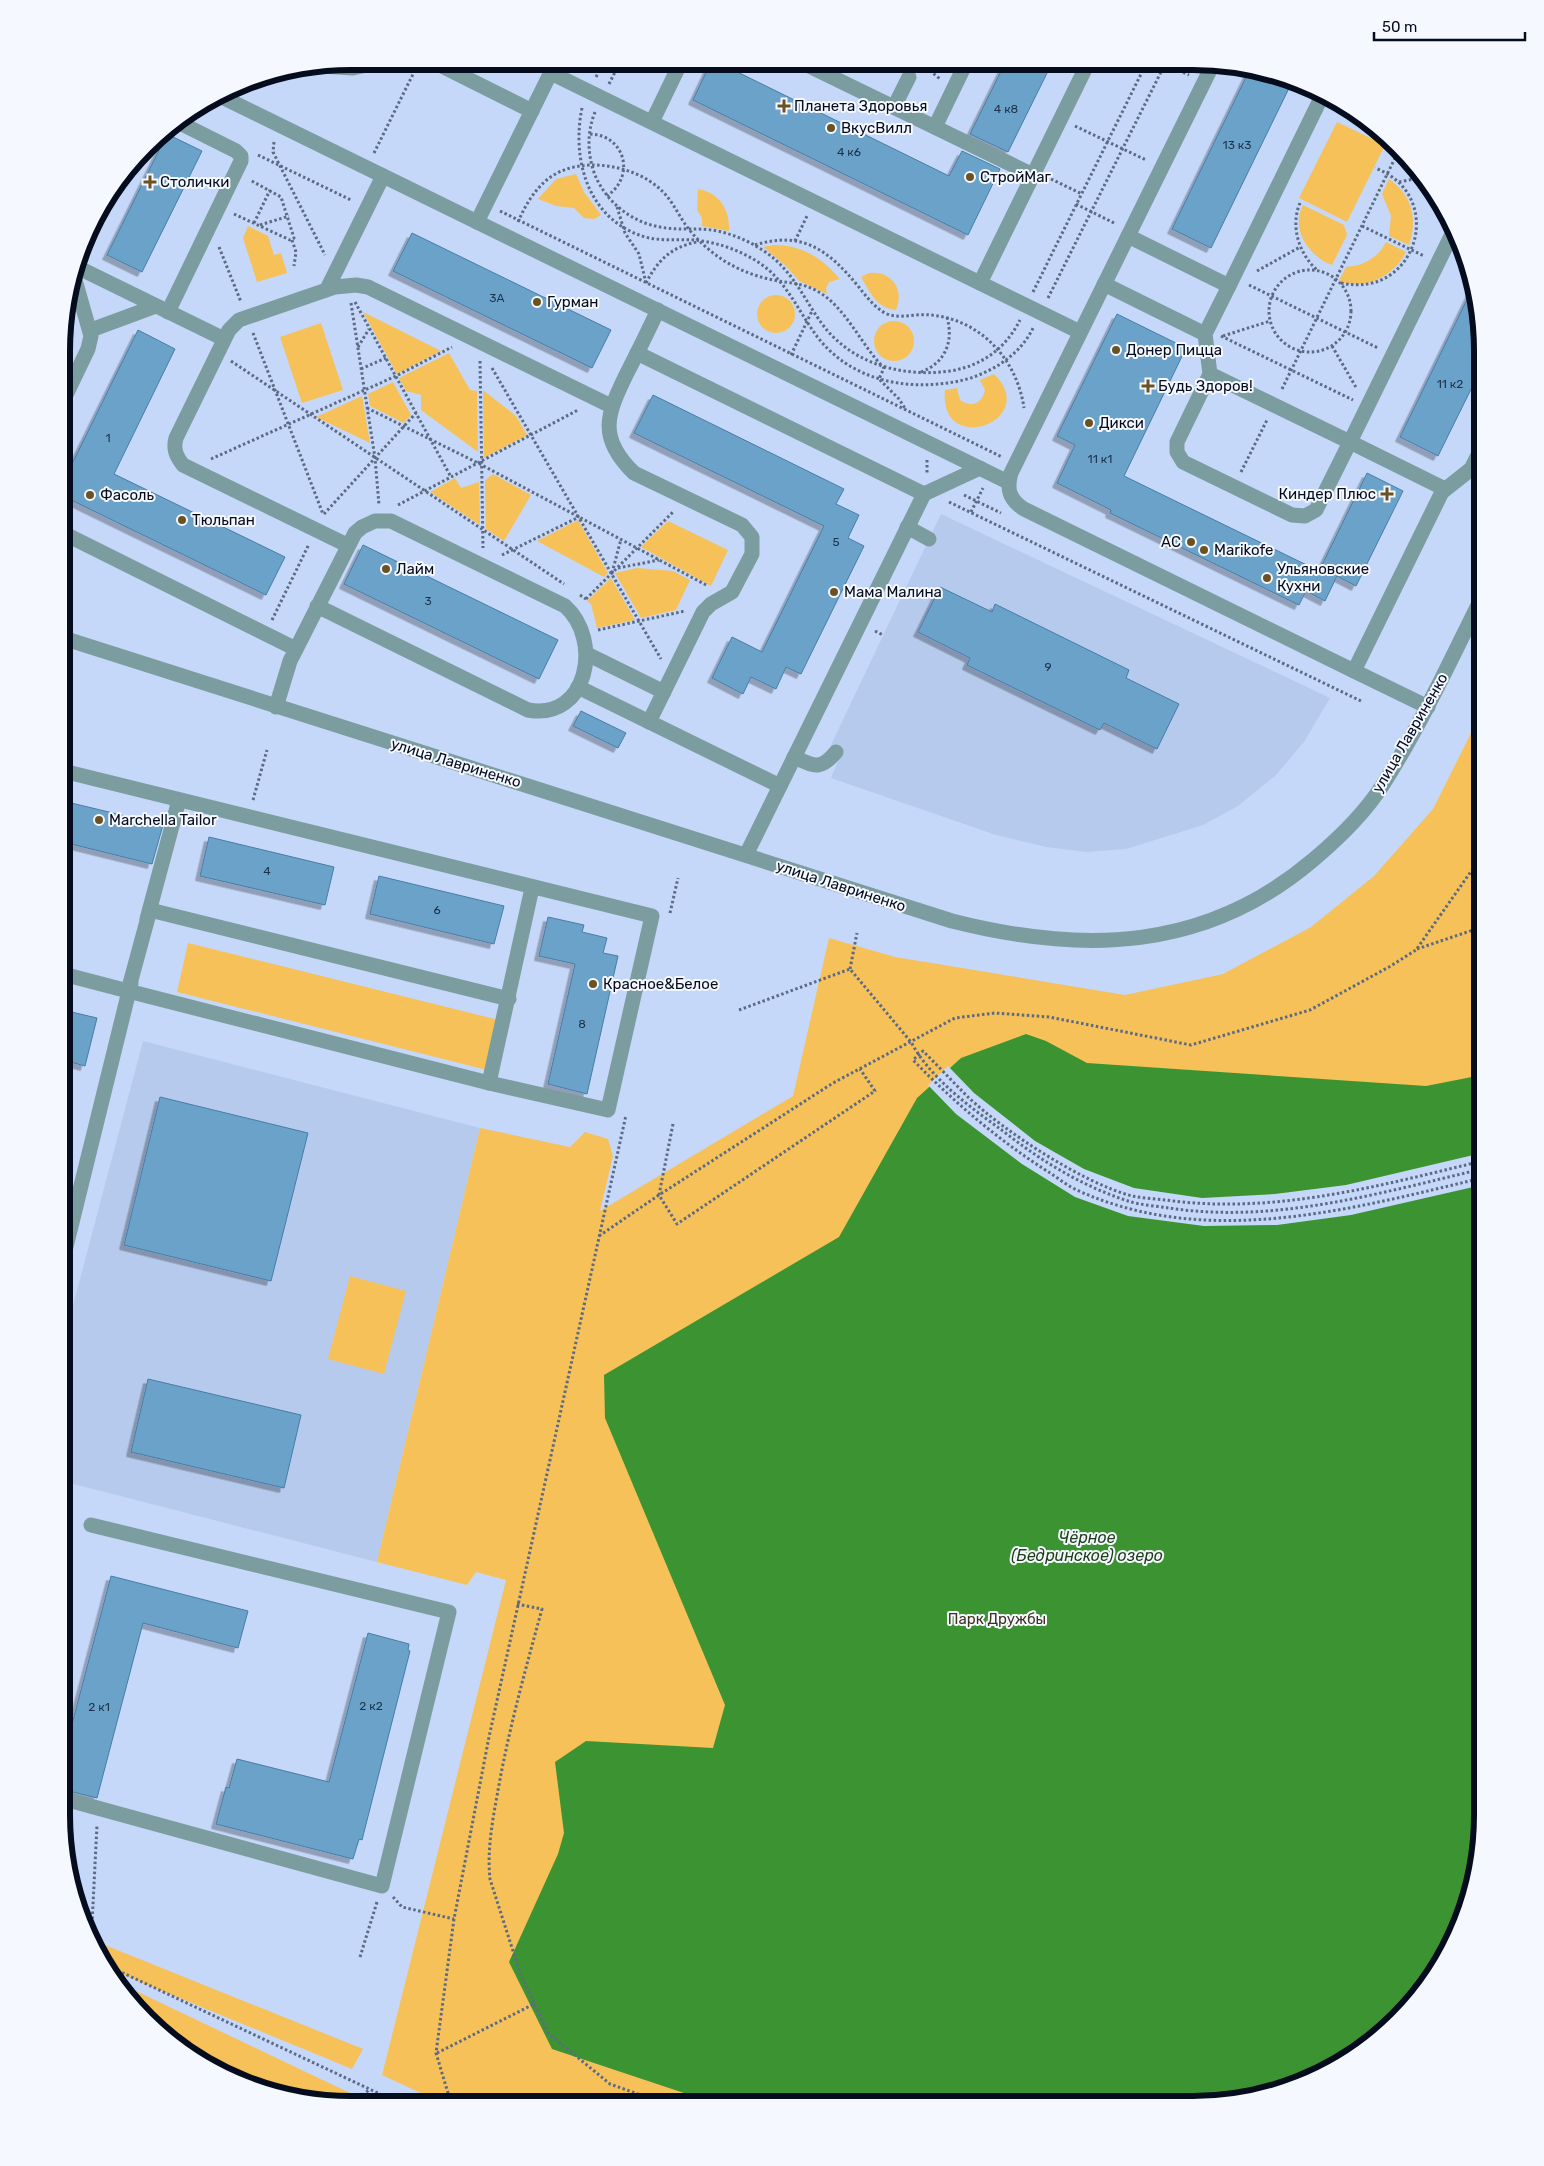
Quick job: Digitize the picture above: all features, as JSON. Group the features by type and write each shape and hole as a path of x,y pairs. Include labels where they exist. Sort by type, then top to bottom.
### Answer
{"street":[{"path":"448,70 532,111"},
{"path":"477,222 552,70"},
{"path":"558,70 652,122 1080,332"},
{"path":"652,122 677,70"},
{"path":"834,70 894,107 1034,173"},
{"path":"935,127 963,70"},
{"path":"980,283 1085,70"},
{"path":"1209,71 1016,464 1008,482 1011,497 1024,509 1428,707"},
{"path":"894,107 909,77"},
{"path":"227,99 1008,482"},
{"path":"1320,101 1234,281 1206,331 1210,374 1177,442 1177,452 1183,462 1292,515 1310,514 1316,510 1450,238"},
{"path":"91,330 162,309 210,226 236,173 240,164 240,156 236,151 184,125"},
{"path":"327,290 383,176"},
{"path":"1129,234 1234,281"},
{"path":"82,270 162,309 221,346"},
{"path":"1104,284 1206,331"},
{"path":"70,386 88,349 91,330 77,287"},
{"path":"348,546 190,469 178,459 175,443 221,346 233,325 246,316 327,290 368,288 611,406"},
{"path":"649,722 701,616 709,606 726,596 737,584 752,554 752,537 742,525 634,473 623,462 610,438 611,406 658,310"},
{"path":"637,353 926,493"},
{"path":"1210,374 1445,489"},
{"path":"1354,671 1445,489 1462,478 1474,463"},
{"path":"746,855 907,527 926,493 985,470"},
{"path":"276,707 296,649 317,606 348,546 362,527 380,517 565,606 572,613 582,633 587,654 586,668 578,687 571,697 556,708 544,711 528,710 317,606"},
{"path":"907,527 929,539"},
{"path":"70,536 296,649"},
{"name":"улица Лавриненко","path":"70,640 952,921 1007,934 1043,939 1100,942 1137,939 1209,921 1259,899 1297,874 1340,838 1381,787 1428,707 1474,612"},
{"path":"587,654 664,692"},
{"path":"578,687 780,786"},
{"path":"794,757 814,766 827,763 836,752"},
{"path":"70,773 652,916 608,1110 489,1083 70,976"},
{"path":"70,1230 128,991 178,800"},
{"path":"489,1083 532,888"},
{"path":"150,910 508,998"},
{"path":"70,1801 382,1886 449,1612 91,1525"}],"path":[{"path":"367,168 416,70"},
{"path":"928,70 939,78 949,98"},
{"path":"1178,70 1203,82"},
{"path":"1061,119 1161,168"},
{"path":"281,126 272,148 334,274"},
{"path":"590,134 602,135 612,141 622,156 624,168 620,184 608,196"},
{"path":"240,156 255,154 367,208"},
{"path":"1234,487 1397,158"},
{"path":"510,238 533,194 546,180 555,174 568,169 598,165 624,168 642,176 660,189 700,241 718,256 745,272 774,281 804,286 823,295 835,306 884,368 879,379 906,410 920,438 926,493 971,512 1363,702"},
{"path":"1340,283 1359,285 1378,282 1402,266 1412,250 1417,231 1416,212 1408,194 1399,182 1375,168"},
{"path":"236,173 270,190 283,199 295,235 292,240 296,252 294,266"},
{"path":"1034,173 1082,194"},
{"path":"1399,182 1415,179"},
{"path":"254,223 270,190"},
{"path":"795,241 814,202"},
{"path":"1300,203 1296,227 1300,247 1317,270 1336,279 1340,283 1348,296 1351,312 1345,332 1332,346 1312,352 1301,351 1281,340 1270,321 1269,308 1276,288 1290,275 1298,271 1317,270"},
{"path":"486,204 1016,464"},
{"path":"1076,204 1129,234"},
{"path":"616,206 625,232 639,254 646,283"},
{"path":"220,207 292,240"},
{"path":"259,226 289,216"},
{"path":"210,226 324,514"},
{"path":"1362,226 1438,262"},
{"path":"754,245 772,240 795,241 819,248 832,257 874,305 887,314 898,316 927,314 947,317 974,328 1002,354 1016,378 1024,411"},
{"path":"646,283 657,264 667,254 682,245 700,241"},
{"path":"1234,281 1300,247"},
{"path":"1234,281 1272,296 1393,355"},
{"path":"349,289 451,477"},
{"path":"349,289 375,458 380,517 424,491 480,463 597,399"},
{"path":"783,371 813,310"},
{"path":"917,374 935,365 945,354 950,335 947,317"},
{"path":"1222,336 1270,321"},
{"path":"358,348 369,328"},
{"path":"1206,331 1222,336 1367,407"},
{"path":"190,469 364,390 477,342"},
{"path":"477,342 671,676"},
{"path":"477,342 483,565 579,517"},
{"path":"221,346 276,392 570,588"},
{"path":"1332,346 1367,407"},
{"path":"361,369 386,358"},
{"path":"367,408 480,463 726,596"},
{"path":"971,512 985,470"},
{"path":"572,613 687,499"},
{"path":"612,573 621,539"},
{"path":"618,568 659,560"},
{"path":"578,593 586,599"},
{"path":"582,633 709,606"},
{"path":"248,818 267,750"},
{"path":"1416,950 1474,865"},
{"path":"668,921 678,878"},
{"path":"599,1236 833,1083 955,1018 995,1013 1049,1017 1191,1045 1310,1010 1416,950 1474,930"},
{"path":"850,969 857,934"},
{"path":"739,1010 850,969"},
{"path":"850,969 911,1042 918,1055 965,1103 1028,1151 1080,1182 1130,1202 1204,1213 1275,1210 1348,1200 1474,1171"},
{"path":"1474,1163 1348,1193 1275,1202 1203,1205 1132,1196 1081,1175 1030,1145 970,1098 923,1051 913,1060 960,1107 1024,1157 1077,1190 1128,1209 1205,1220 1276,1218 1350,1209 1474,1180"},
{"path":"672,1124 659,1195 677,1224 875,1092 860,1069"},
{"path":"449,2096 436,2053 454,1919 518,1604 626,1114"},
{"path":"518,1604 542,1609 504,1757 488,1864 490,1879 520,1973 548,2033 586,2067 610,2084 643,2096"},
{"path":"93,1927 98,1809"},
{"path":"360,1957 382,1886 402,1907 454,1919"},
{"path":"116,1970 385,2096"},
{"path":"436,2053 534,2004"},
{"path":"361,2096 370,2089"}],"shaded area":[{"path":"941,514 1330,698 1304,742 1276,775 1238,806 1203,825 1126,849 1086,852 1046,847 996,835 831,778 841,754 829,749"},
{"path":"143,1041 480,1128 377,1562 70,1483 70,1317"}],"green space":[{"path":"1337,122 1385,146 1347,222 1299,198"},
{"path":"576,174 584,192 601,215 594,219 584,218 574,208 556,206 538,199 556,179"},
{"path":"1389,179 1403,192 1411,208 1413,226 1409,245 1389,236 1391,216 1382,194"},
{"path":"698,189 712,194 722,204 728,216 729,231 702,226 702,218 697,210"},
{"path":"1303,205 1344,225 1347,235 1332,265 1316,256 1304,241 1299,223"},
{"path":"248,226 268,236 274,255 281,253 287,273 257,282 243,238"},
{"path":"1386,242 1406,252 1394,268 1378,279 1368,283 1349,284 1339,281 1346,267 1364,263 1374,257"},
{"path":"774,245 794,247 811,254 840,279 829,282 826,288 827,294 799,281 786,266 763,247"},
{"path":"869,273 884,275 894,283 899,295 896,310 883,306 871,294 861,277"},
{"path":"776,295 783,296 789,301 794,307 794,321 789,327 783,332 776,333 769,332 763,327 758,321 757,314 758,307 763,301 769,296"},
{"path":"363,312 441,351 397,374"},
{"path":"894,321 908,327 914,341 908,355 894,361 880,355 874,341 880,327"},
{"path":"321,323 343,390 302,403 280,337"},
{"path":"449,353 470,390 477,391 478,452 421,410 421,395 406,391 399,378"},
{"path":"994,374 1005,391 1006,406 998,418 985,425 970,427 956,423 947,411 945,390 957,388 960,400 968,404 976,403 984,395 985,390 980,380"},
{"path":"393,382 411,415 404,423 370,406 368,394"},
{"path":"483,390 516,416 527,435 484,458"},
{"path":"362,396 370,443 316,417"},
{"path":"493,474 531,495 504,541 486,529 485,480"},
{"path":"455,478 461,488 479,482 480,525 430,492"},
{"path":"578,520 608,573 604,577 537,541"},
{"path":"668,521 728,550 711,586 641,547"},
{"path":"637,568 673,571 690,580 676,610 641,618 615,573"},
{"path":"611,578 635,620 597,628 591,604 587,601"},
{"name":"Чёрное (Бедринское) озеро","path":"1474,727 1474,1815 1469,1870 1453,1923 1436,1956 1416,1986 1392,2014 1364,2038 1334,2058 1301,2075 1248,2091 1230,2094 1193,2096 427,2096 382,2075 506,1580 476,1572 467,1585 377,1562 480,1128 570,1147 585,1132 608,1139 613,1156 600,1211 793,1096 829,938 895,957 1125,995 1223,974 1311,927 1374,876 1433,809"},
{"path":"188,943 499,1020 487,1070 177,992"},
{"path":"350,1276 406,1291 384,1374 328,1359"},
{"path":"101,1944 363,2049 352,2069 118,1973"},
{"path":"130,1988 352,2094 347,2096 332,2095 296,2091 243,2075 210,2058 180,2038 152,2014"}],"water":[{"name":"Чёрное (Бедринское) озеро","path":"1026,1034 1046,1041 1087,1063 1426,1086 1474,1077 1474,1815 1469,1870 1453,1923 1436,1956 1416,1986 1392,2014 1349,2049 1301,2075 1283,2081 1230,2094 1193,2096 693,2096 552,2049 509,1962 558,1854 564,1833 555,1762 586,1741 713,1748 725,1705 605,1418 604,1375 839,1237 917,1098 961,1058"}],"pier":[{"path":"948,1066 974,1093 1035,1141 1084,1169 1134,1188 1202,1198 1275,1194 1346,1185 1474,1155 1474,1187 1351,1215 1277,1225 1204,1226 1128,1216 1075,1197 1022,1164 956,1114 928,1085"}],"building":[{"path":"707,70 733,70 949,176 962,151 1000,169 968,235 693,100"},
{"path":"1002,70 1049,70 1008,152 970,134"},
{"path":"1247,75 1290,87 1211,248 1172,229"},
{"path":"171,136 202,151 142,272 107,255 163,143"},
{"path":"412,233 611,330 592,368 393,271"},
{"path":"1469,296 1472,314 1474,383 1438,456 1400,437"},
{"path":"1117,314 1186,348 1124,476 1319,571 1367,473 1403,491 1356,586 1337,576 1325,601 1306,591 1299,605 1110,513 1111,510 1057,483 1075,445 1057,436"},
{"path":"138,330 175,349 114,474 285,557 266,595 70,499 70,468"},
{"path":"653,395 844,489 836,504 859,515 848,538 864,546 801,674 786,667 776,689 751,677 743,694 712,678 732,637 762,652 824,526 634,433"},
{"path":"363,545 558,640 539,679 344,584"},
{"path":"940,587 992,612 995,604 1129,670 1126,678 1179,704 1157,749 1104,723 1100,730 967,665 970,658 918,632"},
{"path":"581,711 626,733 618,748 573,726"},
{"path":"70,803 163,825 152,864 70,844"},
{"path":"209,837 334,867 325,905 200,876"},
{"path":"379,876 504,906 494,944 370,914"},
{"path":"548,917 584,925 582,932 607,938 603,953 618,956 587,1094 548,1084 575,964 539,956"},
{"path":"70,1012 97,1018 85,1066 70,1062"},
{"path":"160,1097 308,1133 271,1281 124,1245"},
{"path":"148,1379 301,1415 284,1488 131,1452"},
{"path":"111,1576 248,1611 238,1648 143,1623 97,1798 70,1791 70,1732"},
{"path":"368,1633 409,1644 408,1650 410,1651 362,1840 359,1839 353,1859 216,1824 226,1787 229,1788 237,1759 329,1782"}],"place":[{"name":"Планета Здоровья","path":"784,106"},
{"name":"ВкусВилл","path":"831,128"},
{"name":"СтройМаг","path":"970,177"},
{"name":"Столички","path":"150,182"},
{"name":"Гурман","path":"537,302"},
{"name":"Донер Пицца","path":"1116,350"},
{"name":"Будь Здоров!","path":"1148,386"},
{"name":"Дикси","path":"1089,423"},
{"name":"Киндер Плюс","path":"1387,494"},
{"name":"Фасоль","path":"90,495"},
{"name":"Тюльпан","path":"182,520"},
{"name":"АС","path":"1191,542"},
{"name":"Marikofe","path":"1204,550"},
{"name":"Лайм","path":"386,569"},
{"name":"Ульяновские Кухни","path":"1267,578"},
{"name":"Мама Малина","path":"834,592"},
{"name":"Marchella Tailor","path":"99,820"},
{"name":"Красное&Белое","path":"593,984"}],"park label":[{"name":"Парк Дружбы","path":"997,1619"}]}
